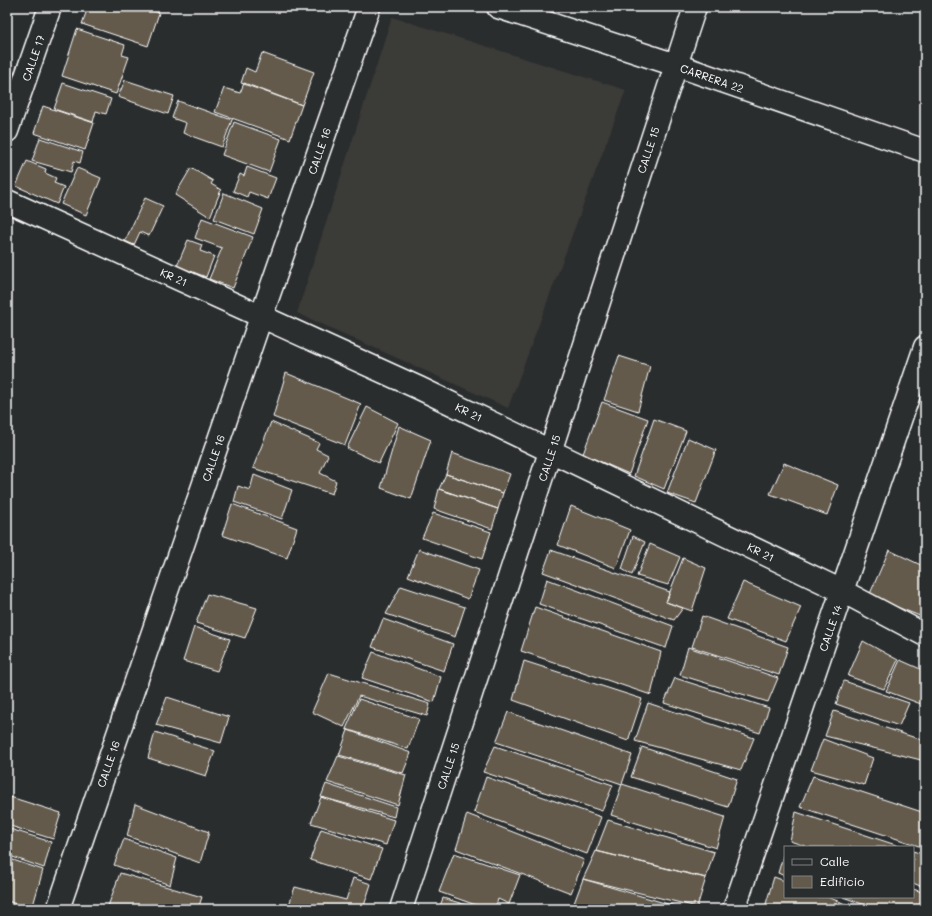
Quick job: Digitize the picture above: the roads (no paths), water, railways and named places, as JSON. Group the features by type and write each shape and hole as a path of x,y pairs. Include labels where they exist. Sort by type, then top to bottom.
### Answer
{"street":[{"name":"CALLE 17","path":"7,131 50,7"},
{"name":"CALLE 16","path":"58,909 369,7"},
{"name":"CARRERA 22","path":"498,7 676,65 925,151"},
{"name":"CALLE 15","path":"401,909 695,7"},
{"name":"KR 21","path":"7,201 419,388 842,591 925,635"},
{"name":"CALLE 14","path":"734,909 925,347"}]}
